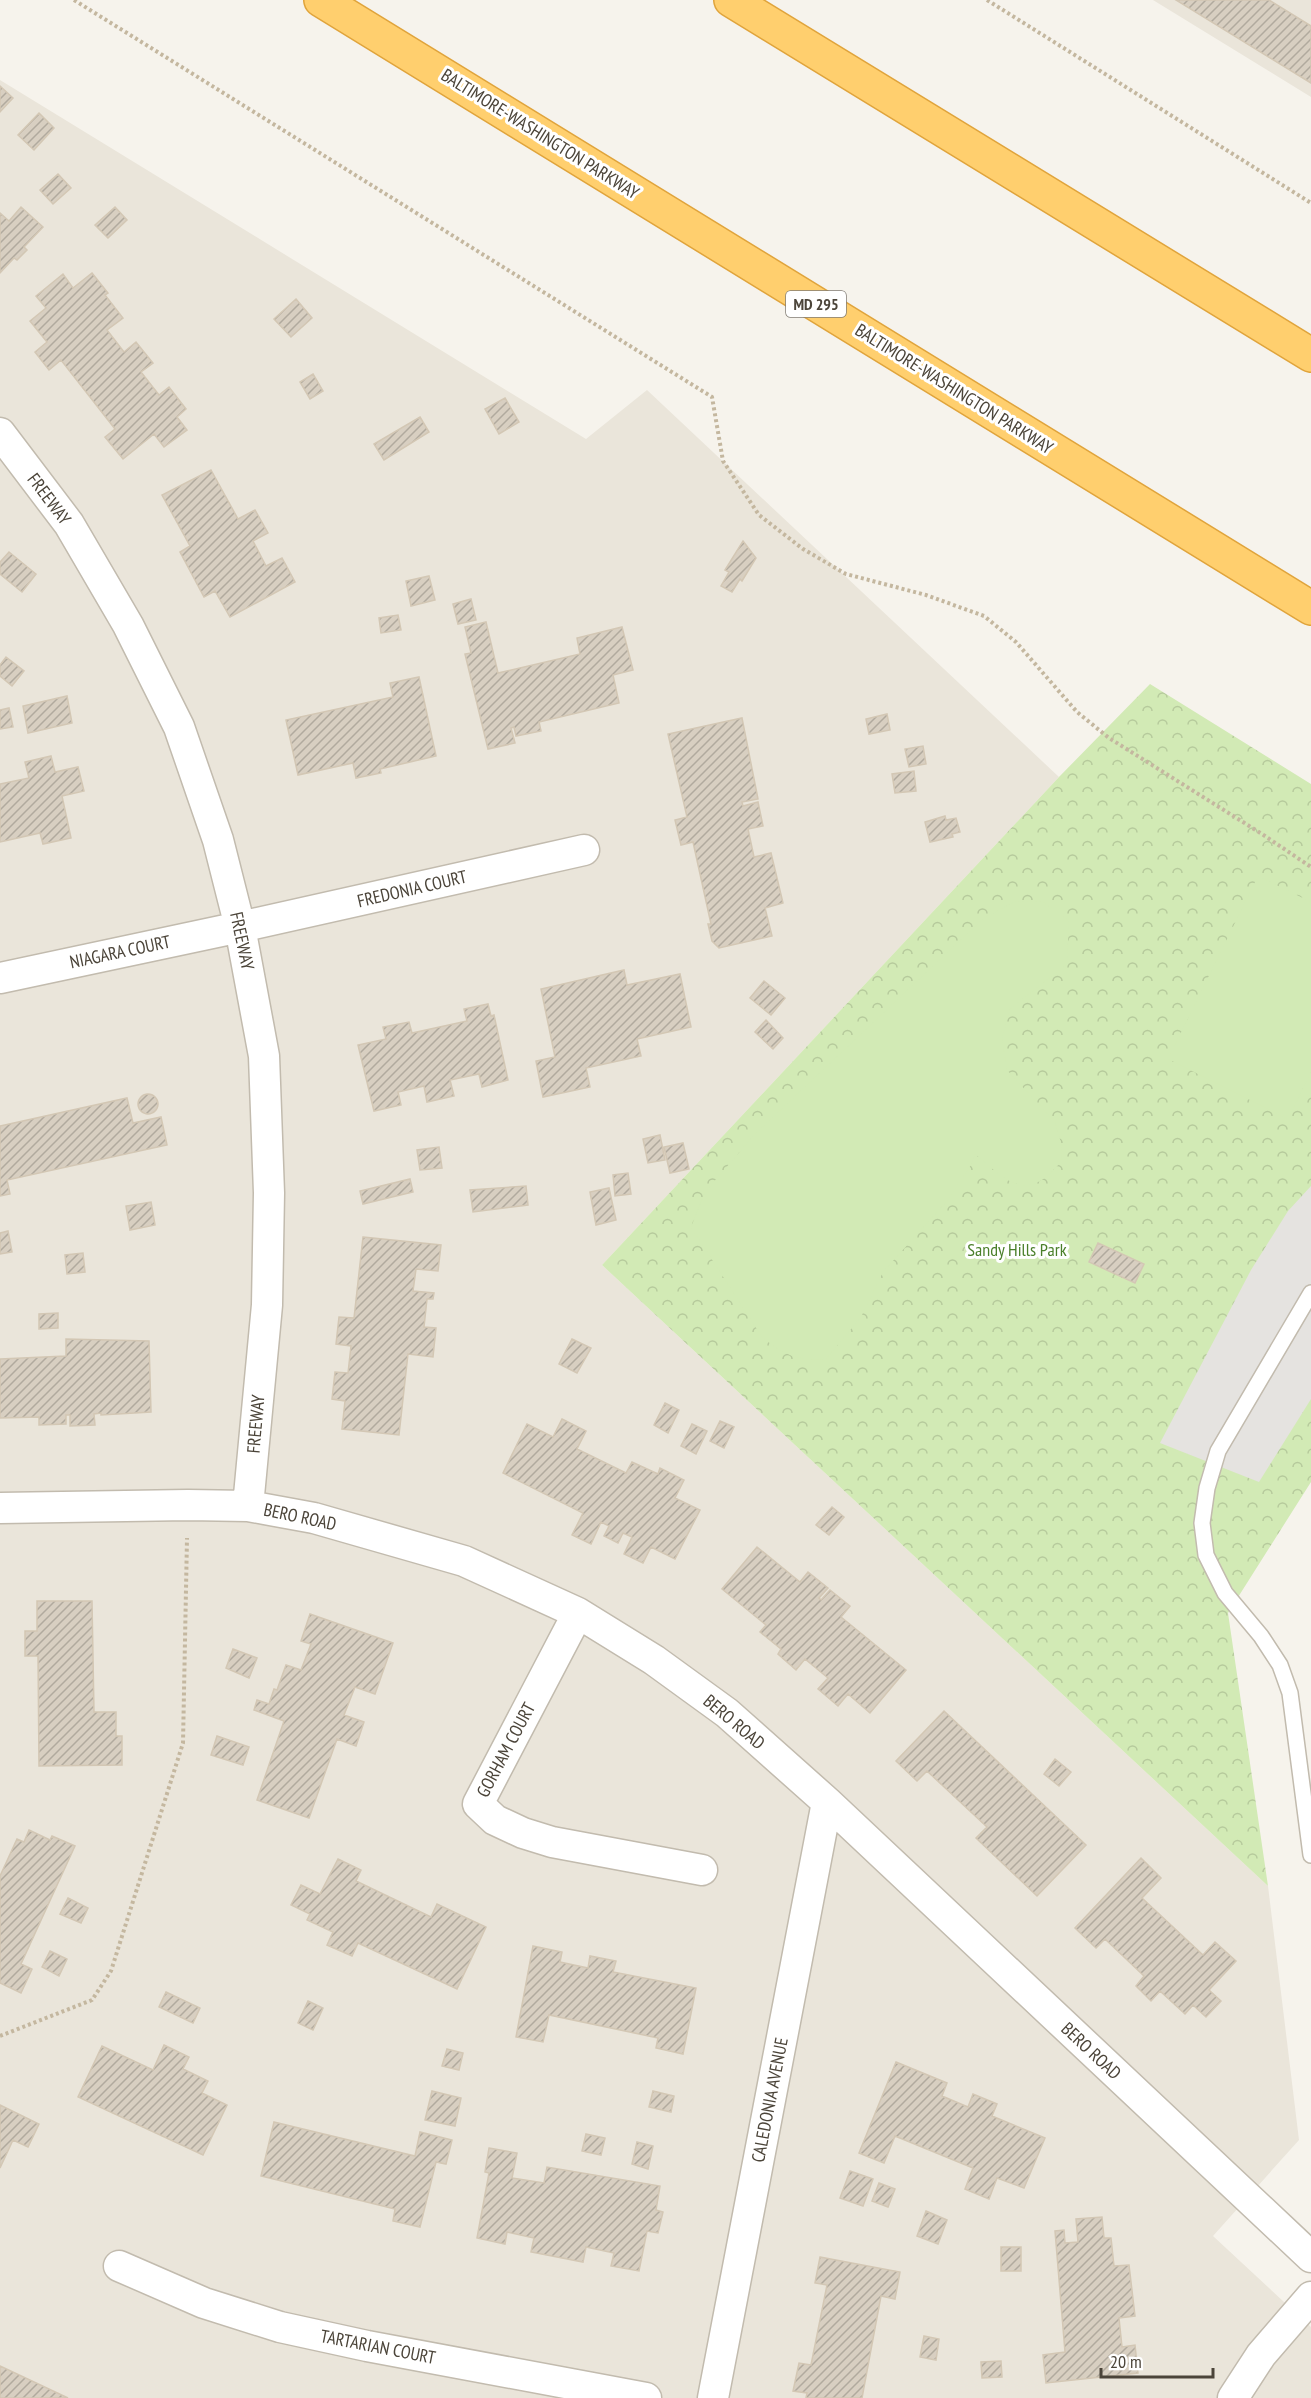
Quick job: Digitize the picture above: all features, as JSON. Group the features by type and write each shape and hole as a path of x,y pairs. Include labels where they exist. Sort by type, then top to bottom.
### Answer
{"highway":[{"name":"BALTIMORE-WASHINGTON PARKWAY","path":"321,0 1311,608"},
{"path":"731,0 1311,355"}],"street":[{"name":"FREEWAY","path":"0,433 69,524 128,625 179,727 218,840 240,927 264,1056 269,1193 267,1305 248,1506"},
{"name":"FREDONIA COURT","path":"240,927 584,850"},
{"name":"NIAGARA COURT","path":"0,978 240,927"},
{"name":"BERO ROAD","path":"0,1508 188,1504 248,1506 314,1518 464,1561 578,1614 654,1660 727,1713 827,1803 1311,2257"},
{"name":"GORHAM COURT","path":"578,1614 478,1804 495,1820 523,1833 552,1842 702,1869"},
{"name":"CALEDONIA AVENUE","path":"713,2398 827,1803"},
{"name":"TARTARIAN COURT","path":"118,2266 204,2303 280,2327 367,2346 646,2398"},
{"path":"1233,2398 1261,2355 1311,2297"}],"lane":[{"path":"1311,1293 1218,1451 1207,1488 1202,1523 1206,1555 1225,1593 1261,1636 1280,1665 1290,1693 1311,1855"}],"path":[{"path":"74,0 712,397 723,460 759,515 803,549 846,574 926,595 984,616 1016,642 1077,712 1109,738 1311,867"},
{"path":"987,0 1311,203"},
{"path":"0,2036 92,2000 111,1971 183,1743 188,1504"}],"shaded area":[{"path":"1153,0 1311,0 1311,97"},
{"path":"0,80 586,439 647,390 1059,777 602,1265 1268,1886 1299,2140 1213,2236 1311,2327 1311,2398 0,2398"},
{"path":"1311,1186 1311,1399 1259,1482 1160,1443 1251,1270 1288,1211"}],"green space":[{"name":"Sandy Hills Park","path":"1150,684 1311,784 1311,1482 1228,1613 1268,1886 602,1265 1059,777"},
{"path":"1258,876 1311,902 1311,1072 1288,1119 1168,1059"},
{"path":"1016,901 1043,902 1069,921 1067,964 1010,1009 1002,1039 1007,1070 1055,1122 1062,1146 1061,1162 1043,1179 1031,1185 1022,1185 1013,1183 997,1173 975,1154 971,1165 947,1201 883,1272 861,1317 826,1359 791,1356 762,1337 691,1227 705,1192 755,1134 984,918"}],"building":[{"path":"1176,0 1269,0 1311,26 1311,83"},
{"path":"0,86 13,98 0,112"},
{"path":"39,113 54,128 34,150 18,135"},
{"path":"58,174 71,188 53,204 40,190"},
{"path":"21,207 43,227 24,247 27,250 17,260 14,258 0,273 0,213 9,221"},
{"path":"115,207 127,220 108,238 95,225"},
{"path":"92,273 108,293 105,295 123,318 107,330 124,352 136,342 153,363 141,372 159,395 169,387 186,409 177,417 187,430 164,447 154,434 123,459 105,437 115,429 61,360 49,370 35,352 47,342 30,321 46,308 36,296 63,274 73,288"},
{"path":"296,299 312,318 291,337 274,319"},
{"path":"313,374 323,391 310,399 300,382"},
{"path":"505,398 519,422 499,434 485,409"},
{"path":"420,417 429,432 384,460 374,444"},
{"path":"211,470 238,519 255,510 268,533 253,541 266,566 282,558 295,582 230,617 215,591 204,597 180,552 190,546 162,495"},
{"path":"743,541 756,558 742,581 740,579 732,592 721,586 729,572 725,570"},
{"path":"9,552 36,574 22,592 0,574 0,562"},
{"path":"429,576 435,600 411,606 406,581"},
{"path":"471,599 476,620 458,624 453,604"},
{"path":"398,615 401,630 381,633 379,618"},
{"path":"486,622 498,673 580,654 577,638 622,627 633,670 613,675 619,703 539,722 541,731 516,736 514,727 511,728 515,743 488,749 465,654 471,653 465,627"},
{"path":"6,657 24,671 12,686 0,676 0,665"},
{"path":"419,677 436,756 380,769 381,773 356,778 353,763 298,775 286,720 393,697 390,683"},
{"path":"67,696 72,723 28,733 23,706"},
{"path":"9,708 13,727 0,729 0,710"},
{"path":"887,714 890,730 869,734 866,719"},
{"path":"742,718 758,799 742,802 743,806 758,802 763,826 748,829 754,857 771,853 783,903 765,908 772,936 719,948 712,941 708,924 711,924 693,842 681,845 675,820 687,817 668,734"},
{"path":"923,746 926,764 909,767 905,749"},
{"path":"51,756 55,772 78,767 84,791 62,796 71,838 43,844 40,833 0,842 0,784 29,778 25,762"},
{"path":"914,771 916,791 895,793 892,774"},
{"path":"945,816 946,820 956,818 960,832 952,834 953,837 930,842 925,822"},
{"path":"624,970 627,985 680,974 691,1027 637,1039 641,1056 586,1068 590,1087 543,1097 536,1061 555,1057 541,989"},
{"path":"764,981 785,998 771,1015 750,998"},
{"path":"488,1004 491,1016 494,1015 508,1080 482,1087 479,1074 450,1080 454,1096 427,1102 424,1086 398,1092 401,1105 374,1111 358,1045 386,1039 383,1027 409,1022 412,1033 467,1021 464,1009"},
{"path":"766,1020 783,1038 773,1049 755,1032"},
{"path":"144,1094 152,1094 158,1100 158,1108 152,1114 144,1114 138,1108 138,1100"},
{"path":"127,1098 133,1123 161,1117 167,1145 7,1180 10,1194 0,1196 0,1126"},
{"path":"660,1135 665,1160 648,1163 643,1139"},
{"path":"683,1143 689,1169 670,1173 664,1147"},
{"path":"439,1147 442,1168 420,1170 417,1150"},
{"path":"628,1173 631,1194 615,1196 613,1175"},
{"path":"410,1179 413,1192 363,1204 360,1191"},
{"path":"526,1186 528,1205 473,1212 470,1190"},
{"path":"609,1188 616,1220 596,1225 590,1192"},
{"path":"151,1202 155,1225 130,1230 126,1206"},
{"path":"8,1231 12,1252 0,1254 0,1233"},
{"path":"363,1237 441,1245 438,1271 416,1269 413,1291 434,1293 433,1299 427,1299 424,1327 436,1328 433,1357 408,1354 399,1435 342,1429 345,1401 332,1399 335,1372 348,1373 351,1346 336,1344 339,1317 354,1318"},
{"path":"1098,1243 1144,1264 1135,1283 1089,1262"},
{"path":"83,1253 85,1272 67,1274 65,1255"},
{"path":"58,1313 58,1328 39,1329 39,1314"},
{"path":"66,1339 149,1341 151,1412 94,1414 95,1425 70,1426 70,1415 66,1415 66,1424 39,1425 39,1417 0,1418 0,1359 66,1356"},
{"path":"572,1339 591,1348 577,1373 559,1364"},
{"path":"665,1403 679,1410 668,1433 654,1425"},
{"path":"562,1419 586,1431 577,1449 626,1473 632,1462 658,1474 660,1468 684,1480 675,1498 700,1510 675,1559 651,1547 643,1563 624,1554 632,1537 623,1533 618,1543 604,1536 609,1526 601,1522 591,1544 572,1535 583,1513 503,1473 527,1424 553,1437"},
{"path":"720,1421 734,1427 724,1448 710,1441"},
{"path":"692,1424 707,1431 696,1454 681,1446"},
{"path":"832,1507 844,1517 829,1535 816,1525"},
{"path":"757,1547 800,1582 808,1572 828,1588 819,1598 821,1600 830,1590 850,1606 841,1617 906,1670 870,1713 848,1694 838,1706 818,1689 828,1678 805,1659 796,1670 778,1654 781,1649 760,1632 766,1625 722,1589"},
{"path":"37,1601 92,1601 94,1712 116,1712 116,1736 122,1736 122,1765 39,1766 38,1656 25,1656 25,1631 37,1631"},
{"path":"310,1614 393,1643 375,1694 355,1687 344,1715 364,1722 356,1746 337,1739 309,1818 257,1800 284,1721 254,1710 257,1700 269,1704 286,1665 301,1670 311,1644 301,1641"},
{"path":"233,1649 257,1658 249,1678 226,1668"},
{"path":"944,1711 1086,1845 1037,1896 976,1838 987,1827 927,1771 917,1781 896,1761"},
{"path":"217,1736 249,1747 243,1765 211,1755"},
{"path":"1055,1759 1071,1772 1059,1786 1044,1774"},
{"path":"29,1830 50,1840 52,1836 75,1846 21,1964 32,1969 21,1993 0,1983 0,1876 17,1839 24,1842"},
{"path":"1141,1858 1161,1878 1142,1898 1203,1955 1215,1942 1236,1961 1209,1990 1221,2001 1206,2017 1193,2005 1185,2014 1160,1991 1151,2001 1136,1986 1144,1976 1105,1939 1096,1948 1075,1928"},
{"path":"338,1859 361,1870 356,1881 431,1917 437,1904 486,1927 457,1989 358,1943 352,1956 327,1945 333,1932 307,1920 310,1914 291,1905 301,1885 320,1894"},
{"path":"68,1898 88,1908 81,1923 60,1914"},
{"path":"533,1946 562,1952 560,1962 588,1968 590,1956 616,1961 613,1972 696,1988 683,2054 656,2048 658,2038 549,2015 543,2042 516,2037"},
{"path":"50,1951 67,1959 59,1976 42,1967"},
{"path":"166,1992 200,2008 193,2023 159,2007"},
{"path":"308,2001 323,2008 313,2030 298,2023"},
{"path":"164,2045 189,2057 183,2069 208,2081 202,2093 227,2105 203,2155 78,2097 102,2046 153,2070"},
{"path":"447,2049 463,2053 459,2070 442,2066"},
{"path":"896,2062 947,2083 942,2096 968,2107 973,2094 997,2104 992,2116 1045,2138 1024,2188 997,2178 989,2199 965,2189 973,2168 895,2136 884,2163 859,2153"},
{"path":"432,2091 461,2098 455,2126 425,2120"},
{"path":"653,2091 674,2096 671,2112 649,2107"},
{"path":"0,2105 39,2124 28,2147 13,2140 0,2168"},
{"path":"274,2122 415,2156 420,2132 452,2140 446,2164 436,2162 420,2227 393,2221 395,2209 261,2176"},
{"path":"586,2134 605,2138 601,2155 582,2151"},
{"path":"637,2142 653,2146 648,2169 632,2164"},
{"path":"489,2148 517,2153 512,2178 544,2183 547,2167 660,2186 656,2210 663,2212 658,2233 647,2231 639,2271 611,2266 614,2253 586,2247 583,2262 531,2252 534,2238 507,2232 505,2244 477,2238 489,2173 485,2172"},
{"path":"850,2171 873,2179 863,2206 840,2198"},
{"path":"879,2183 895,2189 888,2207 872,2201"},
{"path":"926,2211 947,2220 938,2244 917,2236"},
{"path":"1102,2217 1104,2238 1111,2238 1114,2266 1129,2265 1135,2316 1119,2318 1122,2347 1135,2345 1138,2373 1046,2383 1043,2355 1065,2352 1055,2231 1064,2230 1065,2243 1078,2242 1076,2219"},
{"path":"1001,2247 1021,2247 1021,2271 1001,2271"},
{"path":"820,2257 900,2272 895,2299 881,2296 862,2398 806,2398 807,2393 793,2391 799,2363 811,2365 827,2285 815,2283"},
{"path":"924,2336 939,2339 936,2360 920,2357"},
{"path":"1001,2361 1002,2377 982,2378 981,2362"},
{"path":"0,2366 68,2398 0,2398"}]}
